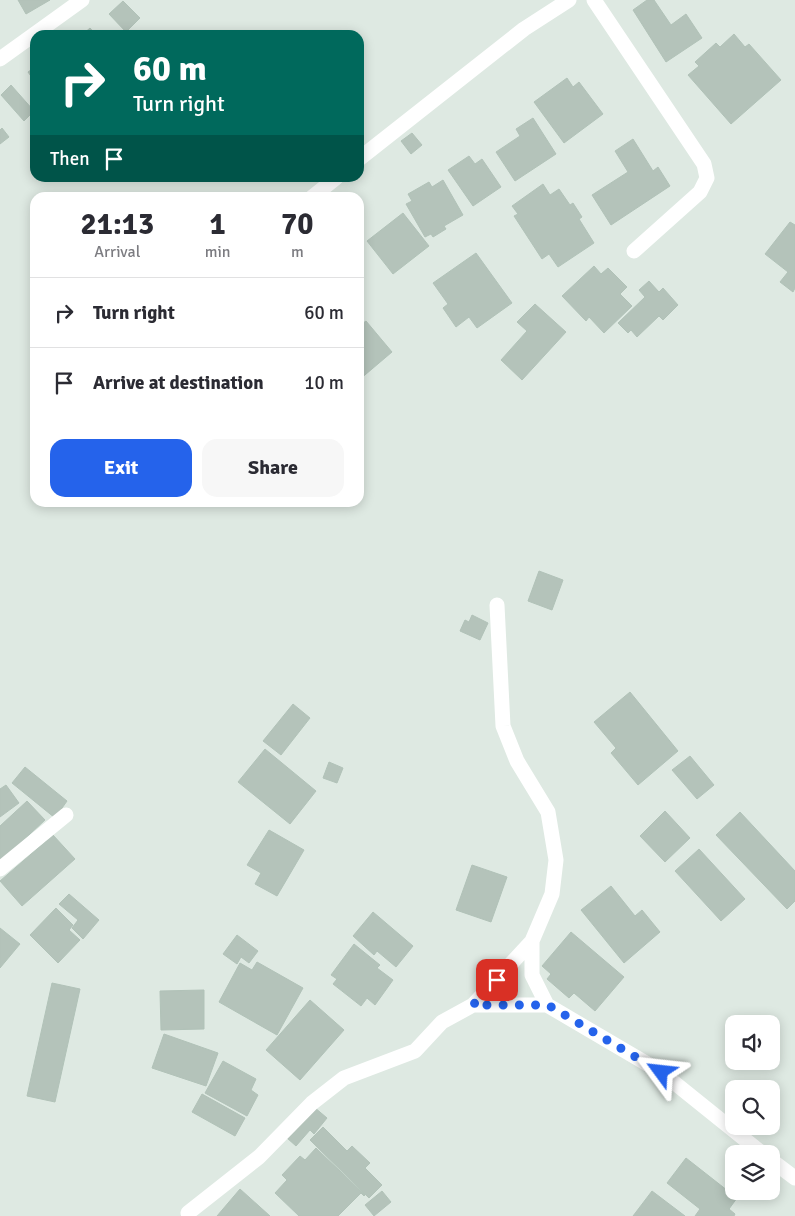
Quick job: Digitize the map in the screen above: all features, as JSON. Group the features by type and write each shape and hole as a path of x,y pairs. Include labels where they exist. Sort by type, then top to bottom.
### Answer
{"street":[{"path":"40,30 82,0"},
{"path":"364,155 524,29 569,0"},
{"path":"594,0 704,164 706,178 700,192 634,251"},
{"path":"0,59 30,37"},
{"path":"318,192 331,182"},
{"path":"188,1213 258,1157 312,1103 344,1078 415,1052 442,1022 473,1005 532,941 552,894 556,860 548,812 517,761 503,726 497,605"},
{"path":"0,869 66,816"},
{"path":"532,941 532,975 548,1005"},
{"path":"473,1005 548,1005 661,1072 752,1145"},
{"path":"780,1167 795,1178"}],"building":[{"path":"18,0 50,0 26,14"},
{"path":"647,0 654,0 671,25 686,14 702,38 666,62 633,10"},
{"path":"123,1 140,18 128,30 124,30 109,14"},
{"path":"734,34 745,47 749,44 781,80 731,124 688,75 699,66 695,62 716,43 720,47"},
{"path":"567,78 573,87 579,82 603,114 564,143 534,102"},
{"path":"11,85 30,106 30,115 24,121 1,95"},
{"path":"533,118 556,154 515,181 496,152 520,136 516,129"},
{"path":"2,128 9,137 0,144 0,130"},
{"path":"412,133 422,145 411,154 401,141"},
{"path":"633,139 653,171 658,167 670,186 611,225 592,195 628,172 615,151"},
{"path":"469,156 475,164 482,159 501,187 473,206 448,170"},
{"path":"443,180 463,215 444,226 446,229 433,237 431,234 425,237 406,204 412,201 408,194 429,182 432,187"},
{"path":"543,184 550,195 559,189 570,205 573,203 582,217 579,219 594,243 558,267 549,254 542,259 514,216 518,214 512,206"},
{"path":"403,213 429,246 393,274 367,241"},
{"path":"790,222 795,225 795,288 793,292 780,282 788,272 765,254"},
{"path":"476,253 512,303 477,328 469,317 456,327 443,308 448,304 433,283"},
{"path":"594,266 601,274 608,268 627,287 620,294 632,306 604,333 589,317 586,321 562,296"},
{"path":"649,281 659,292 663,288 678,305 663,320 659,316 637,337 631,330 628,333 618,323 645,297 639,290"},
{"path":"535,304 566,332 522,380 501,360 527,331 517,322"},
{"path":"366,321 392,352 364,376 364,322"},
{"path":"539,571 563,580 552,610 528,601"},
{"path":"472,615 488,623 480,640 460,631 465,620 469,622"},
{"path":"630,692 678,751 638,785 611,753 616,748 594,722"},
{"path":"293,704 310,718 281,755 263,741"},
{"path":"265,749 316,791 290,824 238,782"},
{"path":"690,756 714,785 697,799 672,770"},
{"path":"329,762 343,768 337,783 323,778"},
{"path":"25,767 67,801 55,818 12,783"},
{"path":"6,785 19,803 0,817 0,789"},
{"path":"27,801 45,820 0,862 0,826"},
{"path":"665,811 690,838 665,862 640,836"},
{"path":"740,812 795,871 795,901 787,909 716,835"},
{"path":"269,830 304,850 277,896 255,884 261,873 247,865"},
{"path":"53,835 75,859 22,906 0,881"},
{"path":"699,849 745,899 721,921 675,871"},
{"path":"472,865 507,877 491,922 456,910"},
{"path":"611,886 635,916 642,910 660,932 624,963 581,910"},
{"path":"69,894 99,920 83,939 72,928 78,920 59,904"},
{"path":"56,908 73,925 69,930 80,940 58,963 30,935"},
{"path":"373,912 413,946 396,967 377,951 374,955 353,936"},
{"path":"0,928 20,944 0,968"},
{"path":"571,932 624,977 595,1011 574,993 569,998 547,979 551,974 542,966"},
{"path":"237,935 258,951 249,963 241,957 237,964 223,954"},
{"path":"354,944 380,965 377,968 393,980 375,1005 367,998 361,1006 333,984 337,979 331,975"},
{"path":"257,962 303,988 277,1035 219,1002 240,963 252,970"},
{"path":"52,983 80,989 55,1102 27,1096"},
{"path":"204,990 204,1029 161,1030 160,991"},
{"path":"310,1000 344,1030 300,1080 266,1050"},
{"path":"164,1034 218,1053 206,1086 152,1068"},
{"path":"223,1061 256,1079 251,1090 258,1095 247,1116 205,1093"},
{"path":"202,1094 245,1118 235,1136 192,1112"},
{"path":"314,1107 327,1118 314,1134 310,1130 296,1146 287,1138"},
{"path":"323,1127 347,1151 352,1146 370,1163 365,1168 382,1185 369,1198 310,1140"},
{"path":"316,1148 365,1195 361,1193 338,1216 299,1216 275,1193 287,1180 282,1175 300,1156 305,1160"},
{"path":"686,1158 725,1189 725,1200 736,1200 729,1209 735,1214 734,1216 695,1216 700,1209 667,1183"},
{"path":"240,1189 270,1216 217,1216"},
{"path":"382,1191 391,1202 374,1216 365,1205"},
{"path":"652,1191 685,1216 633,1216"}],"route":[{"path":"497,980 473,1005 548,1005 661,1072"}]}
